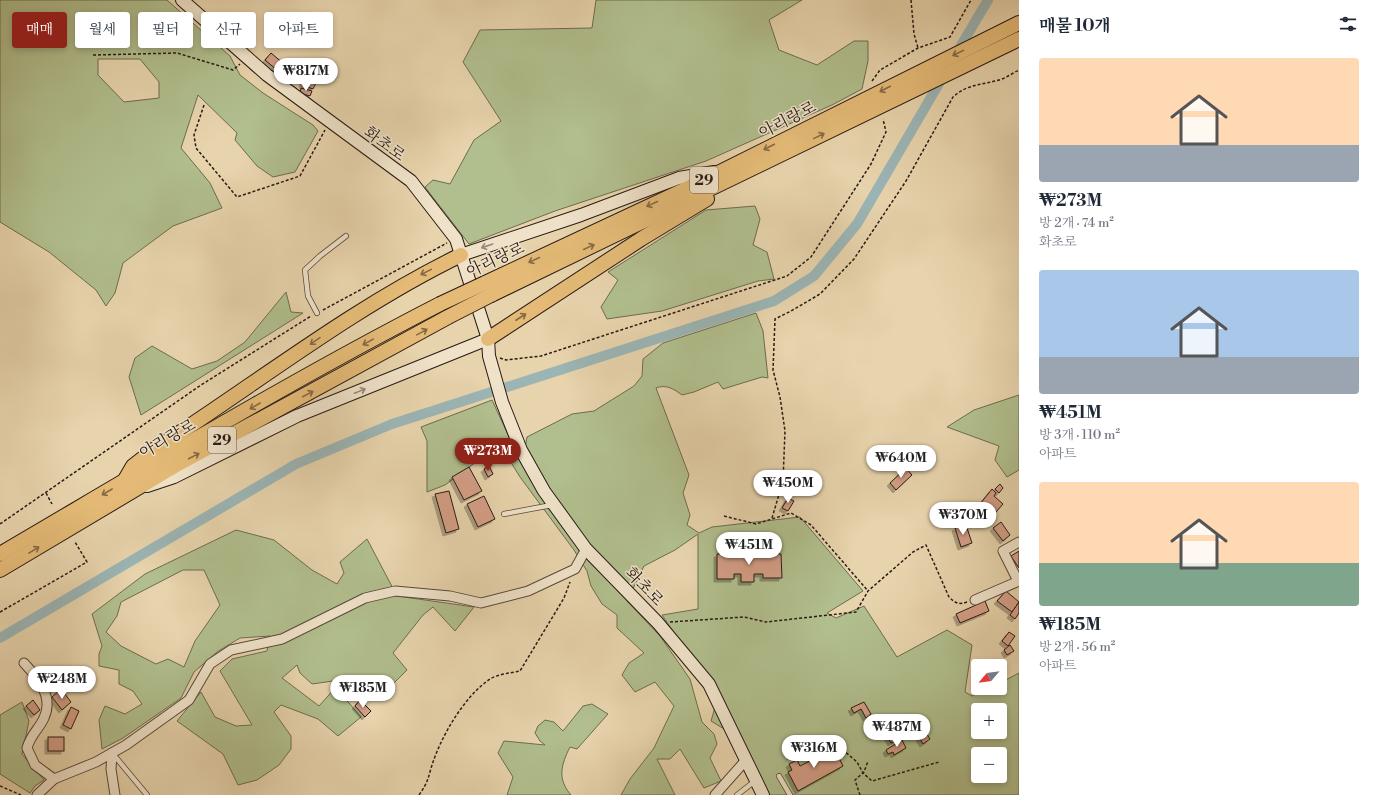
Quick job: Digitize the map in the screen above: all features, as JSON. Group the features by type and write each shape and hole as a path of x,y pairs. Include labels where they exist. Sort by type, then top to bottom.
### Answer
{"main road":[{"name":"아리랑로","path":"725,176 920,72 1019,23"},
{"name":"아리랑로","path":"0,570 128,487 371,340 440,304 488,289 725,176 909,92 1019,39"},
{"path":"488,338 641,239 710,198 725,176"},
{"path":"128,487 134,466 155,449 351,317 418,276 461,255"},
{"name":"아리랑로","path":"0,554 128,487 178,464 448,317 488,289"}],"street":[{"name":"화초로","path":"182,0 267,75 411,181 456,239 488,338 490,361 502,402 522,450 544,491 586,549 658,623 709,684 763,795"},
{"path":"461,255 581,215 680,178 725,176"},
{"path":"128,487 174,477 297,416 488,338"},
{"path":"975,600 1018,581 1003,551 1019,542"},
{"path":"37,795 54,779 96,762 112,753 190,700 210,664 231,650 282,639 365,598 395,591 450,596 482,603 528,591 575,569 586,549"},
{"path":"24,663 39,679 48,701 44,718 30,737 27,748 35,765 54,779"},
{"path":"112,753 111,769 115,795"},
{"path":"715,795 746,760"}],"lane":[{"path":"316,313 308,296 305,270 320,256 346,236"},
{"path":"504,514 554,505"},
{"path":"112,753 147,795"},
{"path":"779,776 790,795"},
{"path":"737,795 756,780"}],"path":[{"path":"911,0 914,34 918,48"},
{"path":"872,81 880,70 918,48 950,37 971,0"},
{"path":"94,55 177,53 233,70 247,58"},
{"path":"772,518 783,481 785,431 780,397 773,370 774,319 820,294 854,259 906,181 953,96 961,89 973,84 1000,80 1019,70"},
{"path":"204,105 194,136 196,148 237,197 300,176 329,121"},
{"path":"490,361 541,356 787,276 811,257 871,164 886,132 882,116"},
{"path":"0,524 201,385 316,313 456,239"},
{"path":"46,493 52,504"},
{"path":"724,516 756,524 791,513 811,525 868,591"},
{"path":"0,612 87,562 75,542"},
{"path":"658,623 744,617 766,622 856,612 868,591 913,552 926,545 949,597 955,603 961,604 975,600"},
{"path":"419,795 428,782 433,762 449,726 476,691 492,678 520,671 564,598 575,569"},
{"path":"787,759 818,743 839,741 843,750 857,762 863,773 872,781 939,762"},
{"path":"860,795 855,780 863,773 868,761"},
{"path":"0,786 21,795"}],"green space":[{"path":"0,0 167,0 180,12 138,12 138,48 193,48 193,23 201,30 201,48 221,48 230,56 240,75 263,93 313,125 318,131 295,172 273,177 257,166 235,140 237,133 198,95 181,148 210,183 222,208 173,226 123,263 115,293 106,306 96,290 49,252 0,222","holes":["98,59 140,59 159,82 159,98 124,102 98,75"]},
{"path":"596,0 802,0 769,20 779,50 817,65 854,41 868,41 868,61 862,89 832,105 706,161 555,211 469,244 425,187 433,180 450,184 474,140 501,121 463,62 480,30 592,28"},
{"path":"755,206 760,219 753,245 767,252 774,279 758,281 662,311 607,319 601,307 618,280 608,272 706,210"},
{"path":"286,292 291,312 303,313 141,415 129,377 135,358 152,346 192,369 217,361 245,342"},
{"path":"756,313 763,331 768,378 762,377 723,389 718,382 694,392 682,395 667,387 656,388 689,475 683,493 690,515 687,525 699,533 712,527 800,517 863,591 827,613 836,618 864,606 897,657 947,630 972,645 965,692 972,696 1007,695 1007,679 1019,673 1019,795 768,795 739,738 711,721 718,697 662,615 698,609 698,534 675,550 644,566 627,601 660,636 690,679 702,722 714,734 717,744 710,758 721,781 704,788 680,749 670,759 657,759 675,795 621,795 630,779 654,748 674,706 655,682 635,692 622,675 629,663 644,653 617,628 617,615 602,604 591,586 587,571 574,550 520,477 497,440 480,459 445,485 427,492 427,441 421,427 492,400 522,465 527,437 572,414 594,411 634,386 642,376 643,359 663,343"},
{"path":"1019,395 1019,470 1007,477 995,460 999,446 947,427 974,410"},
{"path":"236,530 274,540 312,570 337,584 344,573 340,562 367,539 397,596 474,607 455,631 433,607 423,615 393,653 407,670 382,695 361,677 343,696 361,717 338,736 318,719 281,705 274,712 291,736 291,749 279,765 257,780 238,785 223,754 177,721 201,692 215,717 236,726 252,725 220,671 232,659 267,651 270,636 240,638 217,652 194,672 181,698 123,738 102,749 99,720 105,706 125,714 142,704 133,691 119,684 119,670 99,666 99,654 102,646 92,614 145,574","holes":["183,570 204,570 220,605 195,641 184,667 168,659 156,664 121,646 106,632 117,616 121,602","297,665 300,673 312,684 333,681 346,676 319,706 282,678"]},
{"path":"22,702 29,721 22,754 44,780 35,786 30,793 0,774 0,715"},
{"path":"592,704 608,714 577,749 570,747 564,760 562,778 571,795 507,795 513,777 498,753 504,741 545,745 540,741 535,733 538,726 545,720 554,722 563,731 583,706"}],"building":[{"path":"271,53 296,74 290,81 265,60"},
{"path":"306,74 318,79 313,89 302,85"},
{"path":"301,88 312,91 310,96 300,93"},
{"path":"489,466 493,474 488,477 484,469"},
{"path":"469,467 482,491 464,500 452,477"},
{"path":"906,468 912,475 896,490 890,483"},
{"path":"1000,484 1003,488 999,493 995,489"},
{"path":"992,489 996,493 994,496 1003,504 989,520 976,509"},
{"path":"449,491 459,529 446,533 435,494"},
{"path":"484,496 495,519 478,527 467,504"},
{"path":"788,498 794,501 788,511 782,508"},
{"path":"1001,522 1010,535 1003,541 993,528"},
{"path":"966,525 972,543 961,547 955,528"},
{"path":"1019,551 1019,568 1011,556"},
{"path":"717,554 781,554 782,578 763,578 763,574 754,574 754,582 741,582 741,574 734,574 734,579 717,579"},
{"path":"1006,591 1019,602 1012,612 997,601"},
{"path":"985,601 989,611 960,623 956,614"},
{"path":"1019,602 1019,613 1015,619 1010,615"},
{"path":"1009,632 1015,636 1008,646 1002,641"},
{"path":"1010,645 1014,651 1007,655 1004,650"},
{"path":"61,689 71,702 62,710 52,697"},
{"path":"33,700 40,710 34,715 26,706"},
{"path":"360,700 371,711 365,717 355,706"},
{"path":"864,702 871,714 866,718 861,709 854,713 851,708"},
{"path":"71,707 79,711 71,729 63,725"},
{"path":"893,726 900,738 891,743 884,731"},
{"path":"924,730 930,739 923,744 917,734"},
{"path":"48,737 64,737 64,751 48,751"},
{"path":"902,740 906,748 894,755 893,752 888,754 886,750"},
{"path":"834,748 843,766 798,791 788,772 792,770 789,764 797,760 800,766"}],"waterway":[{"path":"956,54 988,0"},
{"path":"0,638 296,464 392,424 774,301 814,276 857,224 944,75"}]}
